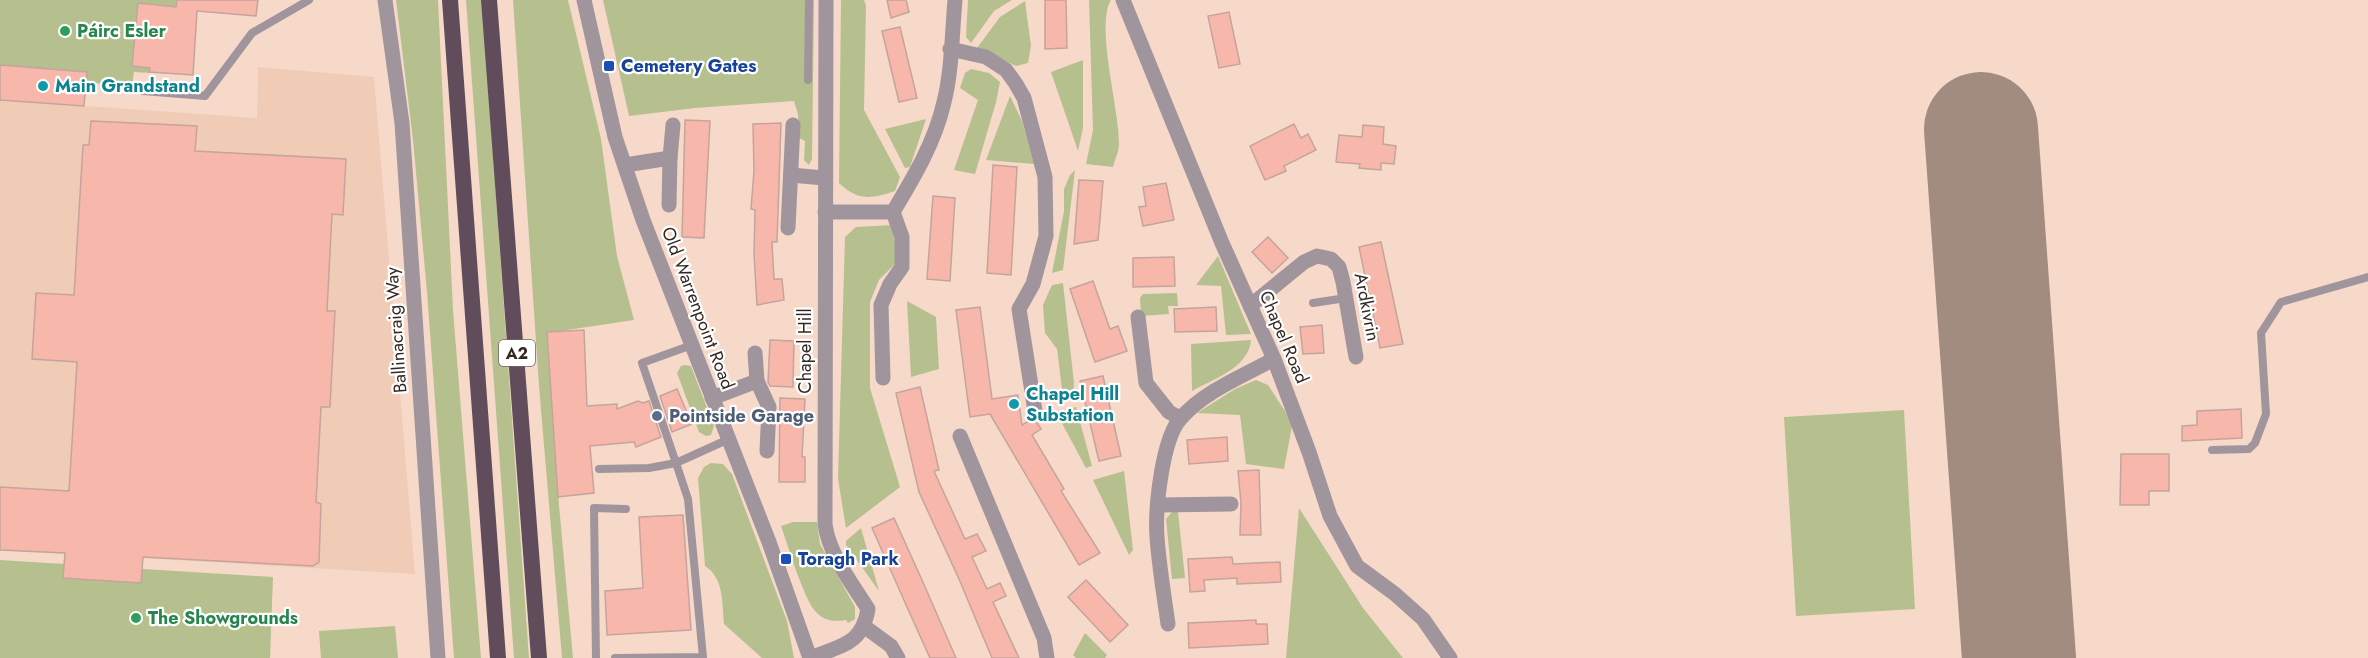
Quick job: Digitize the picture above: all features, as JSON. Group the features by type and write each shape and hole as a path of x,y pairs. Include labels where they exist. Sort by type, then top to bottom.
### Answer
{"highway":[{"name":"A2","path":"450,0 498,658"},
{"name":"A2","path":"489,0 539,658"}],"street":[{"name":"Ballinacraig Way","path":"385,0 402,123 438,658"},
{"name":"Old Warrenpoint Road","path":"584,0 615,137 811,658"},
{"name":"Chapel Hill","path":"826,0 825,524 835,555 868,609 865,627"},
{"path":"883,378 881,305 890,284 902,267 902,237 893,212 928,150 944,101 955,0"},
{"name":"Chapel Road","path":"1123,0 1222,243 1274,359 1310,452 1330,516 1357,566 1423,619 1450,658"},
{"path":"950,49 986,57 1006,70 1024,98 1041,157 1045,177 1046,236 1033,284 1019,309 1035,411"},
{"path":"669,205 673,125"},
{"path":"788,228 793,125"},
{"path":"625,165 670,158"},
{"path":"791,175 824,178"},
{"path":"825,212 893,212"},
{"name":"Ardkivrin","path":"1250,306 1304,262 1317,256 1331,259 1339,267 1356,357"},
{"path":"1138,317 1146,384 1169,412 1180,418"},
{"path":"755,353 757,381 769,407 767,451"},
{"path":"1168,624 1157,535 1161,481 1168,440 1180,418 1205,397 1274,359"},
{"path":"712,398 757,381"},
{"path":"960,436 1044,638 1047,658"},
{"path":"1159,506 1231,504"},
{"path":"811,658 848,643 865,627 891,646 898,658"}],"lane":[{"path":"143,90 205,96 252,33 309,0"},
{"path":"808,80 809,0"},
{"path":"2212,450 2249,448 2255,443 2266,414 2261,333 2281,302 2368,277"},
{"path":"1313,303 1346,298"},
{"path":"615,658 703,657 688,499 642,363 692,345"},
{"path":"599,469 649,468 676,463 729,439"},
{"path":"596,658 594,508 626,509"}],"shaded area":[{"path":"258,67 374,77 415,574 0,550 0,100 257,118"}],"green space":[{"name":"Páirc Esler","path":"0,0 177,0 176,9 157,7 151,73 134,72 132,86 80,82 84,106 1,100 0,103"},
{"path":"396,0 438,0 453,310 481,658 454,658 427,292 413,140"},
{"path":"466,0 482,0 529,658 514,658"},
{"path":"513,0 568,0 601,139 617,256 634,320 547,333 573,658 562,658 539,386"},
{"path":"603,0 814,0 812,159 809,165 804,160 805,141 799,138 798,114 794,101 695,108 629,116"},
{"path":"841,0 864,0 866,6 864,110 900,177 895,191 879,196 859,196 839,183"},
{"path":"968,0 1012,0 994,11 971,43 966,37"},
{"path":"1089,0 1111,0 1107,12 1107,48 1119,144 1113,167 1086,164 1093,130"},
{"path":"1025,1 1031,46 1028,63 1016,66 977,48 1000,17"},
{"path":"1083,60 1083,128 1078,151 1051,72"},
{"path":"971,69 989,73 1000,82 975,174 954,170 978,100 960,88 965,73"},
{"path":"1010,96 1022,121 1034,164 986,160"},
{"path":"926,119 910,167 905,168 885,129"},
{"path":"1075,170 1063,270 1052,273 1064,211 1064,189 1070,175"},
{"path":"892,225 896,247 895,264 879,280 870,302 870,388 900,487 846,528 838,479 845,237 856,227"},
{"path":"1218,256 1251,334 1226,335 1221,286 1196,285"},
{"path":"1063,283 1074,383 1073,395 1063,397 1057,349 1045,333 1043,305 1052,285"},
{"path":"1177,293 1178,306 1168,306 1169,314 1141,316 1140,298 1143,294"},
{"path":"907,301 936,317 939,369 911,377"},
{"path":"1251,340 1244,358 1229,372 1192,391 1191,344"},
{"path":"681,366 691,366 714,426 711,435 706,436 699,432 677,373"},
{"path":"1256,380 1268,385 1292,426 1284,469 1246,464 1240,415 1197,413 1235,389"},
{"path":"1076,407 1092,466 1086,468 1056,412"},
{"path":"1904,410 1915,609 1796,616 1784,417"},
{"path":"711,463 723,464 732,474 787,621 794,658 762,658 724,624 719,584 716,577 705,566 698,478 704,467"},
{"path":"1124,471 1133,550 1129,555 1093,480"},
{"path":"1299,508 1363,608 1403,658 1286,658"},
{"path":"1172,512 1178,512 1185,578 1172,579 1166,519"},
{"path":"793,522 817,522 820,544 855,607 855,619 848,623 846,620 826,619 811,606 801,585 781,526"},
{"path":"861,528 879,591 846,545 846,541"},
{"name":"The Showgrounds","path":"0,560 273,577 270,658 0,658"},
{"path":"395,626 398,658 321,658 319,631"},
{"path":"1085,633 1107,655 1105,658 1076,658 1073,655"}],"building":[{"path":"177,0 258,0 256,16 197,11 193,75 149,72 150,68 132,66 138,3 176,7"},
{"path":"887,0 906,0 909,12 891,18"},
{"path":"1045,0 1066,0 1067,48 1045,49"},
{"path":"1229,12 1240,64 1219,68 1208,16"},
{"path":"900,27 917,98 899,102 882,31"},
{"name":"Main Grandstand","path":"0,65 87,72 84,106 0,100"},
{"path":"685,120 710,121 704,238 682,237"},
{"path":"91,121 197,126 195,151 346,159 343,215 332,214 327,311 335,311 330,407 321,407 316,502 321,504 319,562 313,566 143,557 141,583 63,578 65,553 0,550 0,487 69,491 77,362 32,359 36,293 74,295 83,145 89,145"},
{"path":"781,123 777,242 772,242 774,279 782,279 784,300 757,305 754,254 755,210 751,209 754,171 753,124"},
{"path":"1294,124 1301,138 1308,134 1316,150 1284,166 1286,171 1265,180 1250,146"},
{"path":"1363,125 1384,127 1383,144 1396,146 1394,164 1381,163 1381,170 1359,168 1360,164 1336,162 1339,135 1362,137"},
{"path":"993,165 1017,167 1011,275 987,273"},
{"path":"1079,180 1103,181 1098,240 1074,244"},
{"path":"1166,183 1174,220 1143,226 1139,207 1146,206 1143,187"},
{"path":"933,196 955,198 950,281 927,279"},
{"path":"1268,237 1288,258 1272,273 1252,252"},
{"path":"1381,242 1403,344 1380,348 1359,247"},
{"path":"1174,257 1175,286 1133,287 1133,258"},
{"path":"1093,281 1110,329 1118,326 1127,351 1095,362 1070,289"},
{"path":"980,307 992,399 1018,395 1022,425 1031,420 1036,421 1041,429 1032,435 1064,489 1061,491 1100,553 1079,565 990,414 970,417 956,310"},
{"path":"1216,307 1217,331 1175,332 1174,309"},
{"path":"1322,325 1324,353 1303,354 1300,327"},
{"path":"584,330 587,406 617,404 617,409 638,401 643,403 649,401 661,437 636,447 634,442 590,446 594,493 558,497 547,332"},
{"path":"770,340 794,341 793,387 770,386 768,382"},
{"path":"1103,376 1121,456 1099,461 1080,381"},
{"path":"920,387 939,470 934,471 965,539 977,534 986,551 972,557 987,589 1000,583 1006,596 993,602 1019,658 992,658 919,492 896,393"},
{"path":"677,389 692,424 672,432 660,396"},
{"path":"780,398 805,399 802,457 805,457 805,482 779,482"},
{"path":"2241,409 2242,438 2182,441 2182,426 2197,425 2197,411"},
{"path":"1227,437 1228,461 1189,464 1187,440"},
{"path":"2121,454 2169,454 2169,491 2149,491 2149,505 2120,505"},
{"path":"1259,470 1261,535 1240,535 1241,503 1238,471"},
{"path":"683,515 691,630 607,635 605,591 643,588 639,517"},
{"path":"894,518 956,658 930,658 872,528"},
{"path":"1232,557 1233,564 1280,562 1281,582 1237,584 1237,578 1204,580 1205,591 1190,592 1188,559"},
{"path":"1086,580 1128,625 1110,642 1068,597"},
{"path":"1256,620 1256,624 1267,624 1268,644 1189,648 1188,623"}],"taxiway":[{"path":"1981,129 1984,118 2002,107"}],"runway":[{"path":"1981,129 2019,658"}],"place":[{"name":"Páirc Esler","path":"65,31"},
{"name":"Cemetery Gates","path":"609,66"},
{"name":"Main Grandstand","path":"43,86"},
{"name":"Chapel Hill Substation","path":"1014,404"},
{"name":"Pointside Garage","path":"657,416"},
{"name":"Toragh Park","path":"786,559"},
{"name":"The Showgrounds","path":"136,618"}]}
